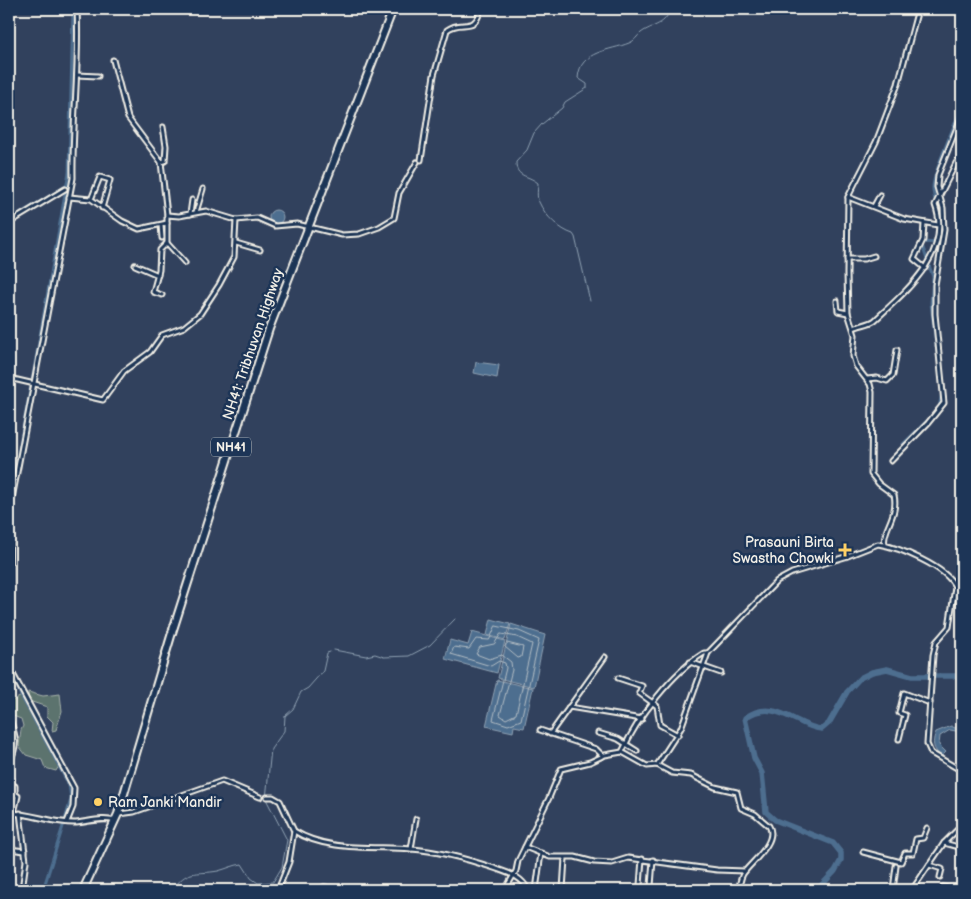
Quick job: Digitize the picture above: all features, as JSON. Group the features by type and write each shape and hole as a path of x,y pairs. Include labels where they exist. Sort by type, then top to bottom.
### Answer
{"highway":[{"name":"NH41: Tribhuvan Highway","path":"83,890 117,818 171,636 269,329 393,9"}],"street":[{"path":"9,603 9,519 73,178 72,139 77,75 77,9"},
{"path":"168,215 206,212 236,220 257,218 276,226 297,224 342,234 359,234 390,222 394,218 402,184 419,161 434,75 447,30 454,26 476,22 481,9"},
{"path":"885,545 884,537 893,519 896,501 894,495 879,484 871,474 873,454 870,430 873,401 867,379 854,361 854,328 848,313 848,197 880,133 898,84 918,9"},
{"path":"113,60 128,118 161,162 168,215 167,243 160,250 158,275 153,292 162,296"},
{"path":"77,75 98,76"},
{"path":"891,460 928,423 944,403 935,314 935,285 944,230 942,208 938,199 938,175 962,115"},
{"path":"161,162 165,160 166,146 163,127"},
{"path":"854,328 875,320 911,287 924,268 931,256 938,225 935,205 956,163 962,156"},
{"path":"92,198 100,177 110,180 102,208"},
{"path":"9,223 65,189"},
{"path":"196,212 203,189"},
{"path":"874,206 880,195"},
{"path":"69,197 91,200 132,227 139,229 168,223"},
{"path":"848,197 904,219 938,225"},
{"path":"190,214 192,200"},
{"path":"9,378 103,400 124,371 150,352 162,335 184,327 200,314 229,266 236,243 236,220"},
{"path":"924,223 923,240 914,259 924,268"},
{"path":"161,225 162,238"},
{"path":"167,243 185,263"},
{"path":"236,243 260,250"},
{"path":"848,259 864,260 874,256"},
{"path":"135,265 158,275"},
{"path":"838,301 838,311 848,313"},
{"path":"867,379 877,378 887,381 893,375 897,350"},
{"path":"657,765 678,735 708,653 743,618 768,589 784,576 850,555 872,544 885,545 929,563 953,581 955,587 949,627 936,642 933,655 928,749 938,758 962,771"},
{"path":"9,608 11,668 74,788 73,806 67,822"},
{"path":"622,752 661,690 690,662 704,653 708,653"},
{"path":"550,734 605,657"},
{"path":"690,662 702,668 721,673"},
{"path":"618,678 642,686 638,693 654,702 660,714 660,725 678,735"},
{"path":"899,738 905,715 899,713 904,693 930,703"},
{"path":"569,707 642,719"},
{"path":"9,716 17,734 16,747 9,764"},
{"path":"540,730 596,749 603,756"},
{"path":"598,733 618,739 637,752"},
{"path":"515,890 506,888 514,876 525,847 561,769 622,752 647,766 657,765 672,773 691,775 715,787 737,792 741,808 755,814 769,826 770,834 761,855 746,871 738,890"},
{"path":"9,777 18,796 14,813"},
{"path":"9,813 20,813 67,822 117,818 222,780 260,797"},
{"path":"267,797 273,797 280,801 294,831 304,837 327,844 411,848 450,855 514,876 524,882 528,890 532,890"},
{"path":"20,813 26,871 22,890"},
{"path":"411,848 416,819"},
{"path":"912,890 944,843 962,825"},
{"path":"863,852 901,862 906,853 913,854 916,839 923,838 927,828"},
{"path":"278,890 289,862 294,831"},
{"path":"944,843 962,848"},
{"path":"525,847 541,854 565,858 575,857 579,860 612,863 628,858 700,868 746,871"},
{"path":"9,848 25,851"},
{"path":"536,890 541,854"},
{"path":"563,890 565,858"},
{"path":"640,885 642,859"},
{"path":"651,886 653,860"},
{"path":"929,865 942,869 940,877"},
{"path":"896,866 893,890 896,890"},
{"path":"324,887 350,890"},
{"path":"943,887 959,890"}],"green space":[{"path":"28,692 43,696 60,694 62,711 56,730 52,731 53,722 47,716 47,707 29,701"},
{"path":"22,696 59,766 56,771 45,768 42,760 26,755 19,746 23,726 21,719 13,716 9,702"}],"water":[{"path":"273,210 279,210 283,217 279,224 273,224 269,220 269,214"},
{"path":"476,362 499,365 497,378 474,373"},
{"path":"491,619 510,624 505,640 487,635"},
{"path":"511,624 545,635 534,687 498,678"},
{"path":"472,632 505,641 497,673 445,659 450,640 468,645"},
{"path":"497,680 533,688 524,728 514,726 513,732 486,726"},
{"path":"951,726 955,728 962,726 962,732 950,730 940,736 939,745 946,752 942,756 935,748 936,732"}],"waterway":[{"path":"32,381 69,172 73,9"},
{"path":"590,301 575,237 558,226 545,212 538,200 538,183 520,173 516,167 516,162 527,150 534,133 542,124 562,108 565,102 587,88 587,84 578,78 584,62 597,53 631,42 645,30 662,22 666,18 669,9"},
{"path":"940,226 940,215 933,193 934,181 940,160 962,106"},
{"path":"9,220 66,186"},
{"path":"938,361 931,303 933,277 921,242 938,243 939,238"},
{"path":"9,502 31,385"},
{"path":"939,408 942,392"},
{"path":"903,444 935,413"},
{"path":"334,650 366,656 375,654 384,657 409,656 430,645 455,619"},
{"path":"173,890 182,878 187,875 218,871 242,864 251,878 258,883 273,882 282,867 287,840 266,799 271,749 284,731 285,716 293,709 301,692 308,688 323,671 327,653 330,652"},
{"path":"9,667 21,696 69,785 71,799 65,820"},
{"path":"817,890 835,871 841,860 841,853 833,843 775,820 766,812 762,773 754,758 745,718 756,712 766,710 822,729 829,723 847,692 860,678 872,672 887,669 912,676 962,676"},
{"path":"43,890 64,823"}],"place":[{"name":"Prasauni Birta Swastha Chowki","path":"845,550"},
{"name":"Ram Janki Mandir","path":"98,802"}]}
